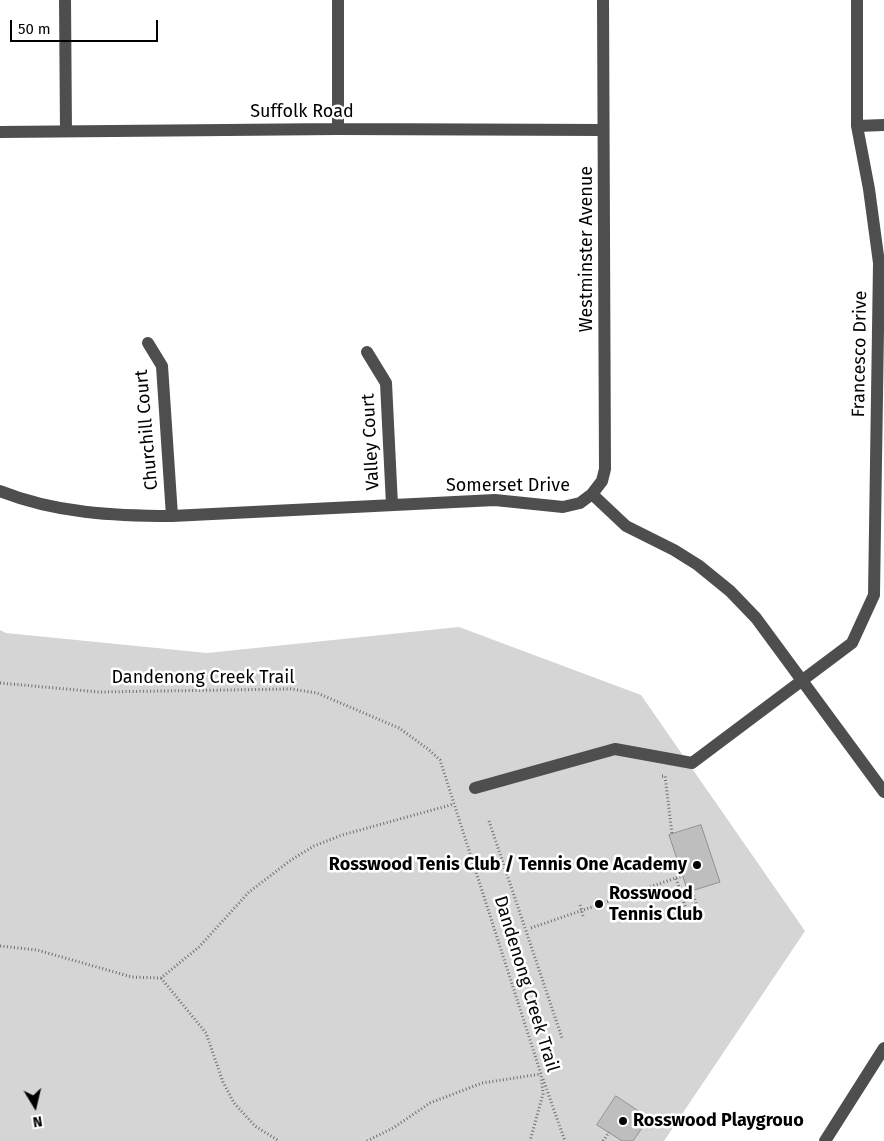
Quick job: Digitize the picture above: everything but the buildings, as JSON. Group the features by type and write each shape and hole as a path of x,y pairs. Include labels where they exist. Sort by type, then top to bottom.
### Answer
{"street":[{"path":"65,0 66,131"},
{"path":"338,0 338,129"},
{"name":"Westminster Avenue","path":"592,494 602,480 605,469 603,0"},
{"name":"Francesco Drive","path":"475,788 615,749 692,763 852,643 874,595 881,400 879,263 869,189 857,126 857,0"},
{"path":"857,126 884,125"},
{"name":"Suffolk Road","path":"0,132 338,129 603,130"},
{"name":"Churchill Court","path":"148,343 162,366 172,516"},
{"name":"Valley Court","path":"368,352 386,383 392,505"},
{"name":"Somerset Drive","path":"0,491 38,503 71,510 133,516 172,516 495,500 563,507 580,503 592,494 626,526 649,536 682,555 698,565 730,591 756,618 884,792"},
{"path":"824,1141 884,1048"}],"path":[{"name":"Dandenong Creek Trail","path":"0,683 99,692 291,689 317,694 399,728 428,749 440,760 541,1074 543,1094 530,1141"},
{"path":"658,775 665,776 672,834"},
{"path":"0,946 37,950 132,977 161,978 199,947 249,892 291,860 314,846 342,835 454,804"},
{"path":"489,820 562,1038"},
{"path":"531,928 620,895 683,876"},
{"path":"676,878 687,912 698,909 692,891"},
{"path":"620,895 622,902"},
{"path":"580,906 583,916"},
{"path":"161,978 206,1033 223,1082 234,1103 255,1126 279,1141"},
{"path":"367,1141 393,1128 408,1116 430,1103 482,1083 541,1074 564,1141"},
{"path":"603,1141 608,1132"}],"shaded area":[{"path":"459,627 641,695 805,931 664,1141 0,1141 0,630 6,633 207,653"}],"place":[{"name":"Rosswood Tenis Club / Tennis One Academy","path":"697,865"},
{"name":"Rosswood Tennis Club","path":"599,904"},
{"name":"Rosswood Playgrouo","path":"623,1121"}]}
